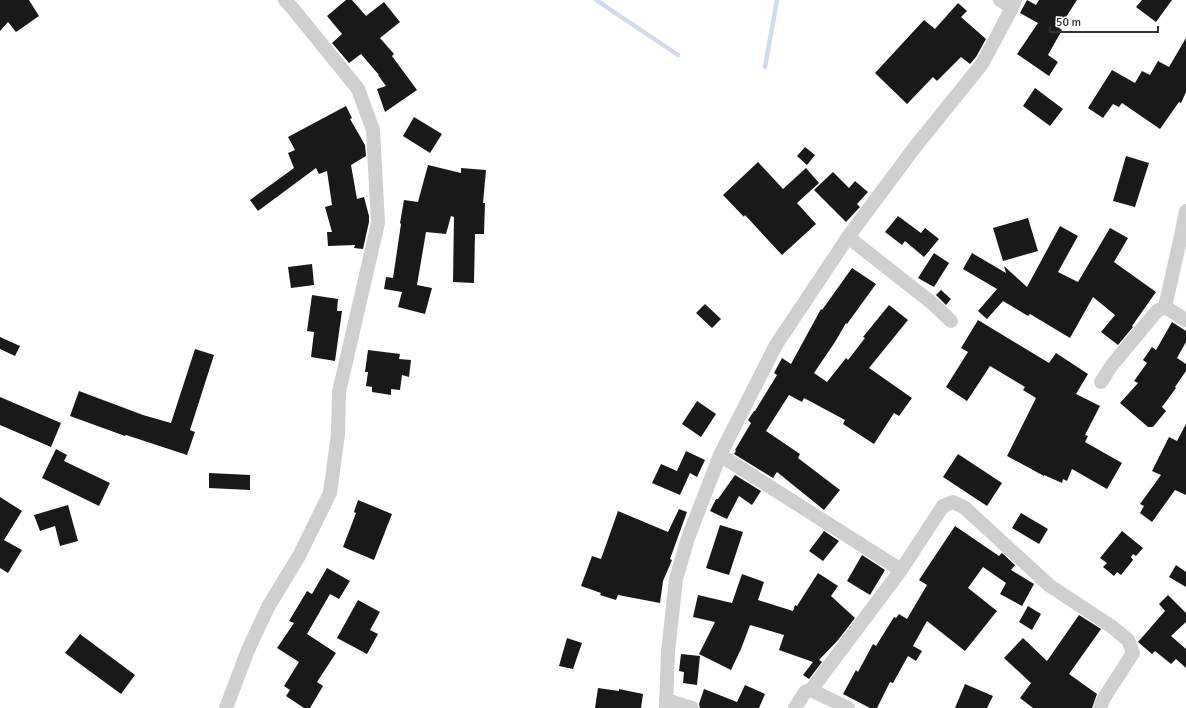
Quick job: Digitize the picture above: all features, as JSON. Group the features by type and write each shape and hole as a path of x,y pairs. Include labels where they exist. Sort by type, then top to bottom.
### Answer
{"street":[{"path":"226,708 248,650 268,607 300,556 330,493 338,434 339,392 378,223 373,130 358,89 285,0"},
{"path":"692,708 666,704 668,652 676,579 688,538 720,455 776,345 848,236 915,147 982,64 1013,4 1000,0"},
{"path":"1101,382 1112,365 1158,312 1165,307 1186,211"},
{"path":"848,236 932,303 951,321"},
{"path":"1165,307 1186,320"},
{"path":"720,455 901,570"},
{"path":"795,708 805,692 811,690 901,570 943,506 953,502 965,508 1050,586 1111,626 1128,640 1133,653 1104,698 1100,708"},
{"path":"811,690 848,708"}],"building":[{"path":"0,0 29,0 39,16 16,32 8,22 0,31"},
{"path":"346,0 352,0 366,16 384,2 400,22 380,38 394,54 392,56 417,90 385,112 377,89 386,86 379,75 361,54 349,63 332,43 342,34 327,16"},
{"path":"1027,0 1036,5 1039,0 1077,0 1059,28 1062,30 1048,55 1058,62 1049,76 1017,54 1038,23 1020,13"},
{"path":"1142,0 1172,0 1156,22 1136,7"},
{"path":"958,3 967,11 961,17 986,39 976,57 970,64 961,57 937,81 933,77 907,104 875,73 924,20 935,29"},
{"path":"1186,38 1186,92 1181,103 1179,102 1160,129 1122,103 1119,107 1113,104 1103,118 1088,108 1112,70 1135,83 1142,71 1150,75 1158,61 1169,67"},
{"path":"1035,88 1063,109 1050,126 1023,106"},
{"path":"346,106 352,118 350,119 365,145 366,156 351,165 357,199 364,197 369,216 363,249 354,248 355,245 328,246 327,232 332,232 325,207 332,205 327,171 319,174 316,168 258,211 250,200 294,168 288,153 295,150 288,137"},
{"path":"414,117 442,134 430,153 403,136"},
{"path":"805,147 815,155 807,165 797,156"},
{"path":"1126,156 1149,163 1135,207 1113,201"},
{"path":"758,162 783,189 806,168 819,183 797,203 816,224 782,255 745,215 744,217 723,195"},
{"path":"428,165 461,173 461,168 486,170 483,203 485,203 484,234 475,234 474,283 453,282 454,217 451,216 446,234 426,232 417,285 432,288 425,314 398,307 402,292 384,289 386,277 393,278 404,200 418,202"},
{"path":"833,172 849,188 855,181 868,192 857,204 860,207 846,222 814,190"},
{"path":"898,216 921,233 925,228 939,239 924,257 905,241 902,245 885,232"},
{"path":"1028,218 1038,251 1003,261 993,228"},
{"path":"1060,226 1078,236 1058,272 1078,282 1110,228 1128,238 1114,262 1156,292 1132,326 1133,327 1118,345 1101,332 1115,315 1093,297 1070,338 1030,314 1028,316 1003,301 987,319 978,311 997,289 963,269 972,253 1006,273 1004,266 1027,287"},
{"path":"934,253 949,263 934,287 918,278"},
{"path":"312,264 314,285 291,288 288,267"},
{"path":"852,268 876,284 847,324 846,323 814,373 827,382 846,358 848,360 865,338 863,337 889,305 908,320 869,368 912,398 899,416 894,413 874,444 843,424 845,420 804,398 802,402 789,395 766,431 800,454 798,458 840,490 824,510 777,472 773,478 734,454 751,423 748,420 777,375 774,373 782,358 791,364 821,309 822,310"},
{"path":"941,290 951,299 946,305 936,295"},
{"path":"312,295 338,299 337,311 342,311 335,361 311,357 314,332 307,331"},
{"path":"705,304 721,319 712,328 696,313"},
{"path":"978,320 1049,363 1056,353 1088,374 1076,394 1100,406 1085,435 1088,436 1085,442 1122,463 1107,489 1072,469 1067,481 1063,479 1062,483 1044,476 1007,456 1036,398 1023,390 1025,387 990,366 967,401 946,387 968,352 961,348"},
{"path":"1172,322 1186,331 1186,342 1177,358 1186,364 1186,371 1162,407 1166,411 1153,427 1148,427 1120,403 1138,383 1134,381 1147,363 1143,360 1152,347 1156,350"},
{"path":"0,337 20,346 15,356 0,349"},
{"path":"195,349 214,355 190,430 195,432 187,455 126,435 125,436 70,416 79,391 143,415 171,423"},
{"path":"368,350 400,354 399,359 411,360 409,377 402,375 400,390 391,389 391,395 372,392 372,387 366,386 368,372 365,372"},
{"path":"0,397 61,423 51,447 0,425"},
{"path":"697,401 716,414 701,437 682,424"},
{"path":"1186,424 1186,495 1175,490 1152,522 1140,513 1144,506 1140,504 1161,475 1152,471 1169,437 1177,441"},
{"path":"56,449 67,455 64,461 110,483 99,506 42,478"},
{"path":"686,451 705,460 697,477 690,473 680,495 652,483 661,464 677,471"},
{"path":"958,454 1002,483 987,506 943,477"},
{"path":"209,473 250,475 250,490 209,488"},
{"path":"735,475 761,491 752,505 739,496 727,519 710,511 716,499 718,499"},
{"path":"0,497 22,511 4,540 22,550 8,573 0,568"},
{"path":"358,500 392,514 374,560 343,547 356,513 354,512"},
{"path":"68,505 78,541 60,546 55,526 40,531 34,515"},
{"path":"679,509 687,512 670,559 672,560 663,581 660,603 618,595 616,600 600,595 601,593 581,586 592,556 601,559 618,511 668,532"},
{"path":"1021,513 1048,529 1039,544 1012,528"},
{"path":"720,525 743,532 729,575 706,568"},
{"path":"955,526 999,556 1002,553 1015,565 1011,570 1034,584 1022,606 1000,594 1006,583 983,567 968,588 997,611 965,651 927,621 913,646 922,651 916,661 908,656 893,683 890,682 877,708 870,708 843,694 856,670 858,672 873,644 876,646 894,617 896,618 899,614 907,619 927,585 919,580"},
{"path":"824,531 839,541 823,561 809,551"},
{"path":"1122,531 1143,548 1136,556 1133,554 1131,557 1133,560 1121,575 1117,572 1114,576 1103,567 1107,563 1100,558"},
{"path":"862,555 885,570 870,595 847,581"},
{"path":"1176,565 1186,572 1186,587 1169,577"},
{"path":"327,568 350,581 339,599 330,594 307,634 336,653 317,682 323,686 310,708 304,708 286,696 290,690 284,686 299,662 277,648 294,623 289,621 307,591 312,594"},
{"path":"818,573 838,586 831,596 855,618 838,640 819,660 822,662 809,679 803,675 813,662 779,650 784,635 750,625 731,670 699,654 715,622 693,617 698,595 732,603 742,574 764,582 758,600 793,611 795,605 797,606"},
{"path":"1168,595 1186,613 1186,622 1171,636 1186,649 1186,668 1176,659 1171,664 1155,651 1152,654 1138,642 1165,611 1159,604"},
{"path":"358,600 380,612 370,630 378,634 367,654 337,638"},
{"path":"1028,606 1041,614 1032,630 1019,622"},
{"path":"1079,615 1101,629 1069,674 1097,694 1092,708 1033,708 1020,698 1031,683 1004,658 1023,638 1047,661"},
{"path":"80,634 135,675 121,694 65,653"},
{"path":"567,638 582,643 573,669 559,666"},
{"path":"681,654 700,656 697,685 683,683 684,672 679,671"},
{"path":"965,684 993,696 987,708 955,708"},
{"path":"745,685 765,694 759,708 700,708 699,704 704,689 737,702"},
{"path":"598,688 619,691 619,689 643,694 641,708 595,708"}],"waterway":[{"path":"596,0 678,55"},
{"path":"765,67 777,0"}]}
